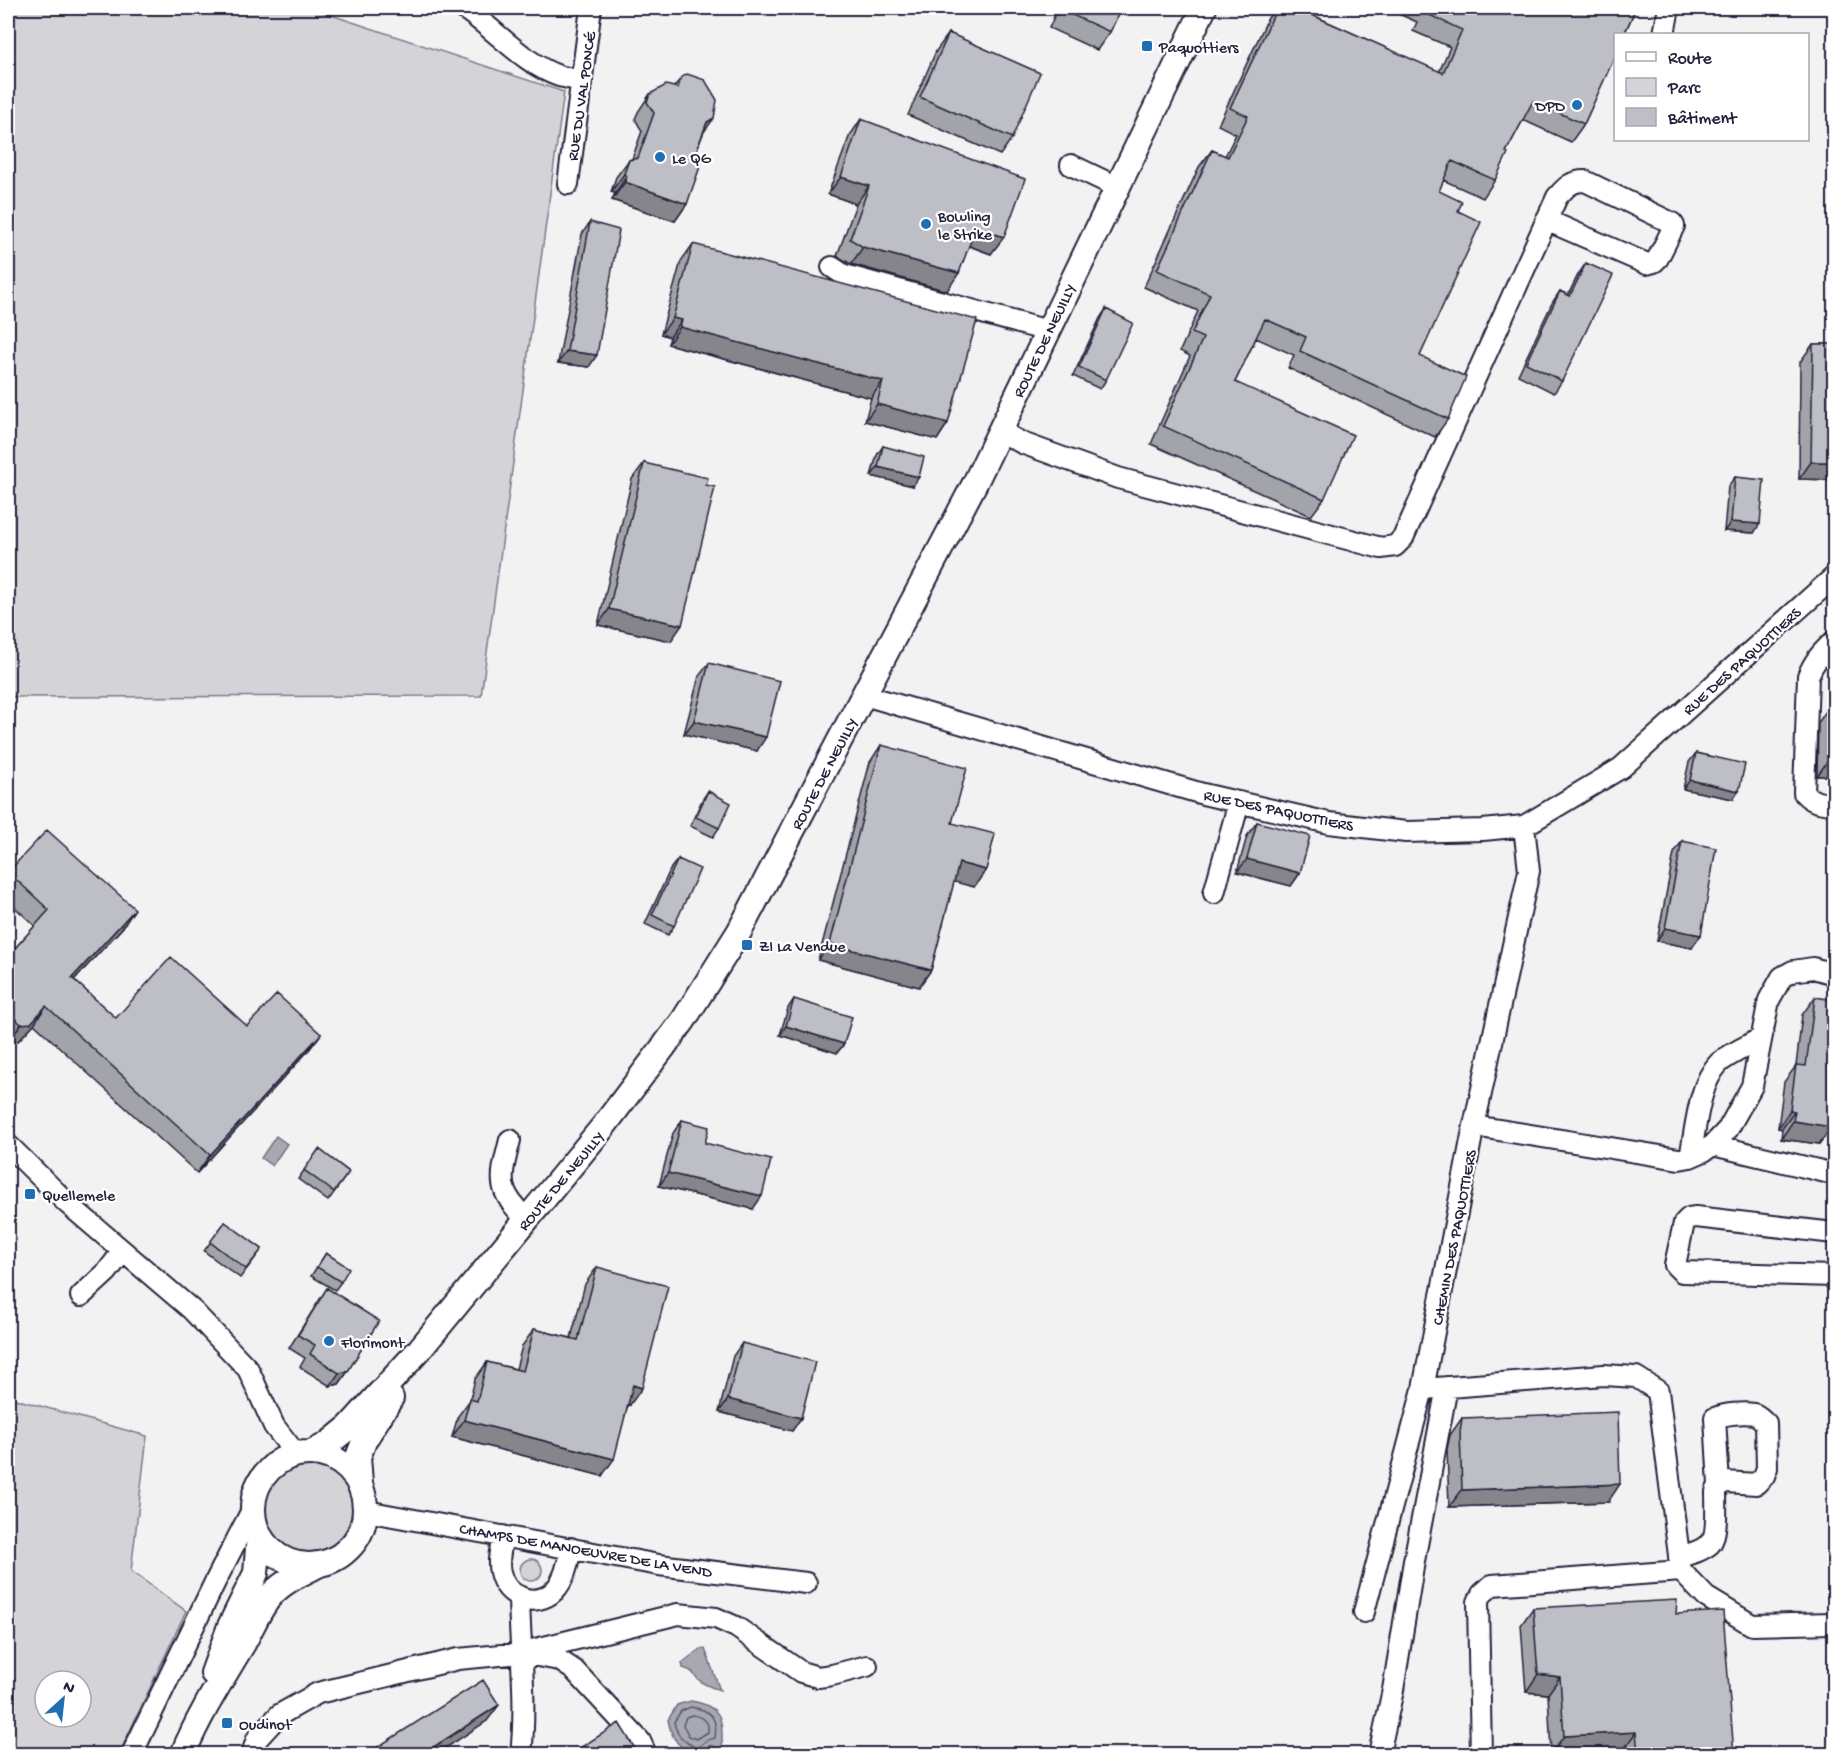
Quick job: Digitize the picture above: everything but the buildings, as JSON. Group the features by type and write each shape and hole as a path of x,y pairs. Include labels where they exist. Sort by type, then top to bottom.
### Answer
{"main road":[{"name":"ROUTE DE NEUILLY","path":"304,1453 328,1444 349,1427 420,1349 603,1127 682,1021 739,932 975,483 1204,8"},
{"path":"194,1728 247,1637 258,1612 273,1593 297,1576 346,1552 357,1540 366,1510 357,1457 365,1439 420,1349"},
{"path":"318,1565 300,1564 283,1559 269,1549 254,1523 252,1510 256,1488 265,1473 278,1461 304,1453 332,1456 348,1467 360,1483"},
{"path":"183,1755 230,1626 256,1573 259,1534"}],"street":[{"path":"463,8 477,16 534,63 557,75 582,81"},
{"name":"RUE DU VAL PONCÉ","path":"568,184 591,8"},
{"path":"1664,33 1669,8"},
{"path":"1071,165 1117,187"},
{"path":"1000,431 1022,443 1118,477 1382,548 1395,546 1403,538 1546,220 1557,196 1568,184 1585,181 1674,226 1658,258 1647,264 1546,220"},
{"path":"832,267 844,275 1048,331"},
{"name":"RUE DES PAQUOTTIERS","path":"864,695 1203,794 1329,823 1406,832 1483,830 1524,826 1621,768 1834,577"},
{"path":"1834,641 1820,654 1808,676 1804,793 1817,803 1834,804"},
{"path":"1214,893 1239,802"},
{"name":"CHEMIN DES PAQUOTTIERS","path":"1364,1612 1423,1389 1474,1126 1529,871 1524,826"},
{"path":"1474,1126 1679,1159 1690,1157 1713,1145 1728,1129 1752,1086 1769,1000 1782,977 1793,971 1813,968 1834,974"},
{"path":"1690,1157 1703,1091 1710,1075 1719,1063 1761,1038"},
{"path":"510,1140 502,1171 502,1188 510,1204 526,1219"},
{"path":"8,1145 68,1204 192,1310 248,1369 274,1426 304,1453"},
{"path":"1713,1145 1834,1174"},
{"path":"1834,1233 1689,1218 1684,1223 1675,1265 1682,1272 1834,1276"},
{"path":"81,1296 106,1272 123,1251"},
{"path":"1423,1389 1604,1375 1636,1377 1658,1391 1680,1564 1706,1597 1752,1625 1834,1623"},
{"path":"1379,1755 1393,1690 1414,1561 1447,1387"},
{"path":"1481,1755 1478,1602 1482,1594 1492,1585 1680,1564 1711,1543 1715,1537 1716,1492 1719,1485"},
{"path":"132,1755 252,1510"},
{"name":"CHAMPS DE MANOEUVRE DE LA VEND","path":"366,1510 659,1565 806,1583"},
{"path":"503,1536 499,1560 503,1582 519,1597 530,1600 542,1599 554,1591 563,1578 571,1548"},
{"path":"519,1597 522,1653 520,1755"},
{"path":"252,1755 257,1739 279,1715 318,1693 458,1659 522,1653 678,1614 716,1618 736,1627 801,1672 818,1677 867,1666"},
{"path":"522,1653 559,1660 574,1670 640,1741 646,1755"}],"green space":[{"path":"8,8 310,8 564,92 481,696 8,697"},
{"path":"8,1397 147,1436 131,1571 186,1611 119,1754 8,1754"},
{"path":"308,1464 325,1468 339,1477 348,1491 352,1508 348,1525 339,1539 325,1548 308,1552 291,1548 277,1539 268,1525 264,1508 268,1491 277,1477 291,1468"},
{"path":"531,1559 541,1566 542,1570 535,1580 531,1581 521,1574 520,1570 527,1560"}],"water":[{"path":"276,1136 287,1144 272,1166 261,1158"},
{"path":"700,1649 705,1649 720,1690 703,1683 691,1671 683,1668 682,1663"},
{"path":"691,1701 710,1707 716,1712 721,1724 722,1751 711,1745 703,1750 688,1751 682,1748 673,1736 668,1720 677,1705"}],"place":[{"name":"Paquottiers","path":"1147,46"},
{"name":"DPD","path":"1577,105"},
{"name":"Le QG","path":"660,157"},
{"name":"Bowling le Strike","path":"926,224"},
{"name":"ZI La Vendue","path":"747,945"},
{"name":"Quellemele","path":"30,1194"},
{"name":"Florimont","path":"329,1341"},
{"name":"Oudinot","path":"227,1723"}]}
